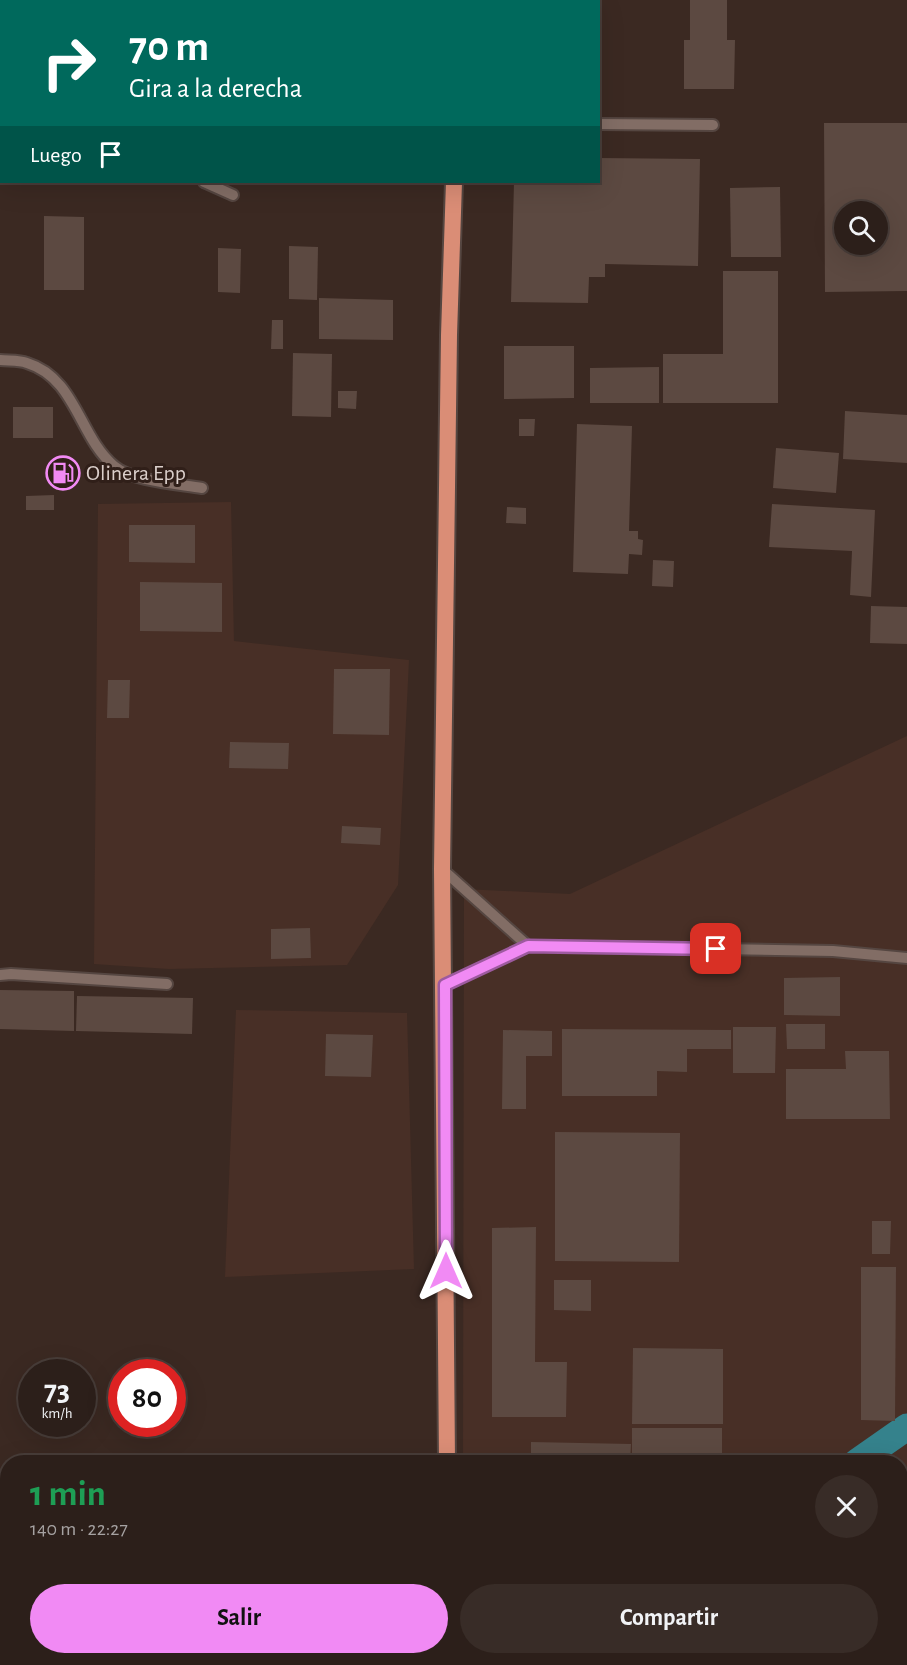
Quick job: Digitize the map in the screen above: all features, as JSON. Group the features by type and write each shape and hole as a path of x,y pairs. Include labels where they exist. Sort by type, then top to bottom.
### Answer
{"highway":[{"path":"447,1455 445,985 442,869 449,335 454,183"}],"lane":[{"path":"600,124 713,126"},
{"path":"206,183 233,195"},
{"path":"0,360 26,362 46,372 60,384 98,447 114,467 142,479 202,488"},
{"path":"442,869 528,946"},
{"path":"445,985 528,946 833,951 907,958"},
{"path":"0,975 167,984"}],"shaded area":[{"path":"231,502 234,641 409,660 398,885 347,965 169,969 94,964 98,504"},
{"path":"907,736 907,1455 463,1455 464,889 570,894"},
{"path":"236,1010 407,1013 414,1269 225,1277"}],"building":[{"path":"690,0 727,0 727,40 735,40 734,89 684,89 684,40 690,40"},
{"path":"824,123 907,123 907,291 825,292"},
{"path":"600,158 700,159 698,266 605,264 605,277 589,277 588,303 511,302 514,183 600,183"},
{"path":"780,187 781,257 731,257 730,188"},
{"path":"44,216 84,217 84,290 44,290"},
{"path":"289,246 318,247 317,300 289,299"},
{"path":"218,248 241,249 240,293 218,292"},
{"path":"723,271 778,271 778,403 663,403 663,354 723,354"},
{"path":"319,298 393,300 393,340 319,339"},
{"path":"272,320 283,320 283,349 271,349"},
{"path":"504,346 574,346 574,398 504,399"},
{"path":"293,353 332,354 331,417 292,416"},
{"path":"659,367 659,403 590,403 590,368"},
{"path":"338,391 357,391 356,409 338,408"},
{"path":"13,407 53,407 53,438 13,438"},
{"path":"845,411 907,415 907,463 843,459"},
{"path":"519,419 535,419 534,436 519,436"},
{"path":"577,424 632,426 629,531 638,531 638,539 643,540 642,555 629,554 628,574 573,572"},
{"path":"776,448 839,453 836,493 773,488"},
{"path":"54,495 54,510 26,510 26,496"},
{"path":"772,504 875,510 871,597 850,595 852,551 769,547"},
{"path":"507,507 526,508 526,524 506,523"},
{"path":"129,525 195,525 195,563 129,562"},
{"path":"653,560 674,561 673,587 652,586"},
{"path":"140,582 222,583 222,632 140,631"},
{"path":"871,606 907,607 907,644 870,643"},
{"path":"334,669 390,669 389,735 333,734"},
{"path":"108,680 130,680 129,718 107,718"},
{"path":"230,742 289,743 288,769 229,768"},
{"path":"342,826 381,828 380,845 341,843"},
{"path":"310,928 311,958 271,959 271,929"},
{"path":"840,977 840,1016 784,1015 784,978"},
{"path":"0,990 74,991 74,1031 0,1029"},
{"path":"77,996 193,998 192,1034 76,1031"},
{"path":"786,1024 825,1024 825,1049 787,1049"},
{"path":"733,1027 776,1027 775,1073 733,1073"},
{"path":"562,1029 731,1030 731,1049 687,1049 687,1072 657,1071 657,1096 562,1096"},
{"path":"503,1030 552,1031 552,1056 526,1056 526,1109 502,1109"},
{"path":"326,1034 373,1035 371,1077 325,1076"},
{"path":"845,1051 889,1051 890,1119 786,1119 786,1069 846,1069"},
{"path":"555,1132 680,1133 679,1262 555,1261"},
{"path":"872,1221 891,1221 890,1254 872,1254"},
{"path":"536,1227 535,1362 567,1362 566,1417 492,1417 492,1228"},
{"path":"861,1267 896,1267 895,1421 861,1420"},
{"path":"554,1280 591,1280 591,1311 554,1310"},
{"path":"633,1348 723,1349 723,1424 632,1424"},
{"path":"632,1428 722,1428 722,1455 632,1455"},
{"path":"531,1442 631,1444 630,1455 531,1455"}],"waterway":[{"path":"867,1455 907,1427"}],"place":[{"name":"Olinera Epp","path":"63,473"}],"route":[{"path":"446,1271 445,985 528,946 716,949"}]}
